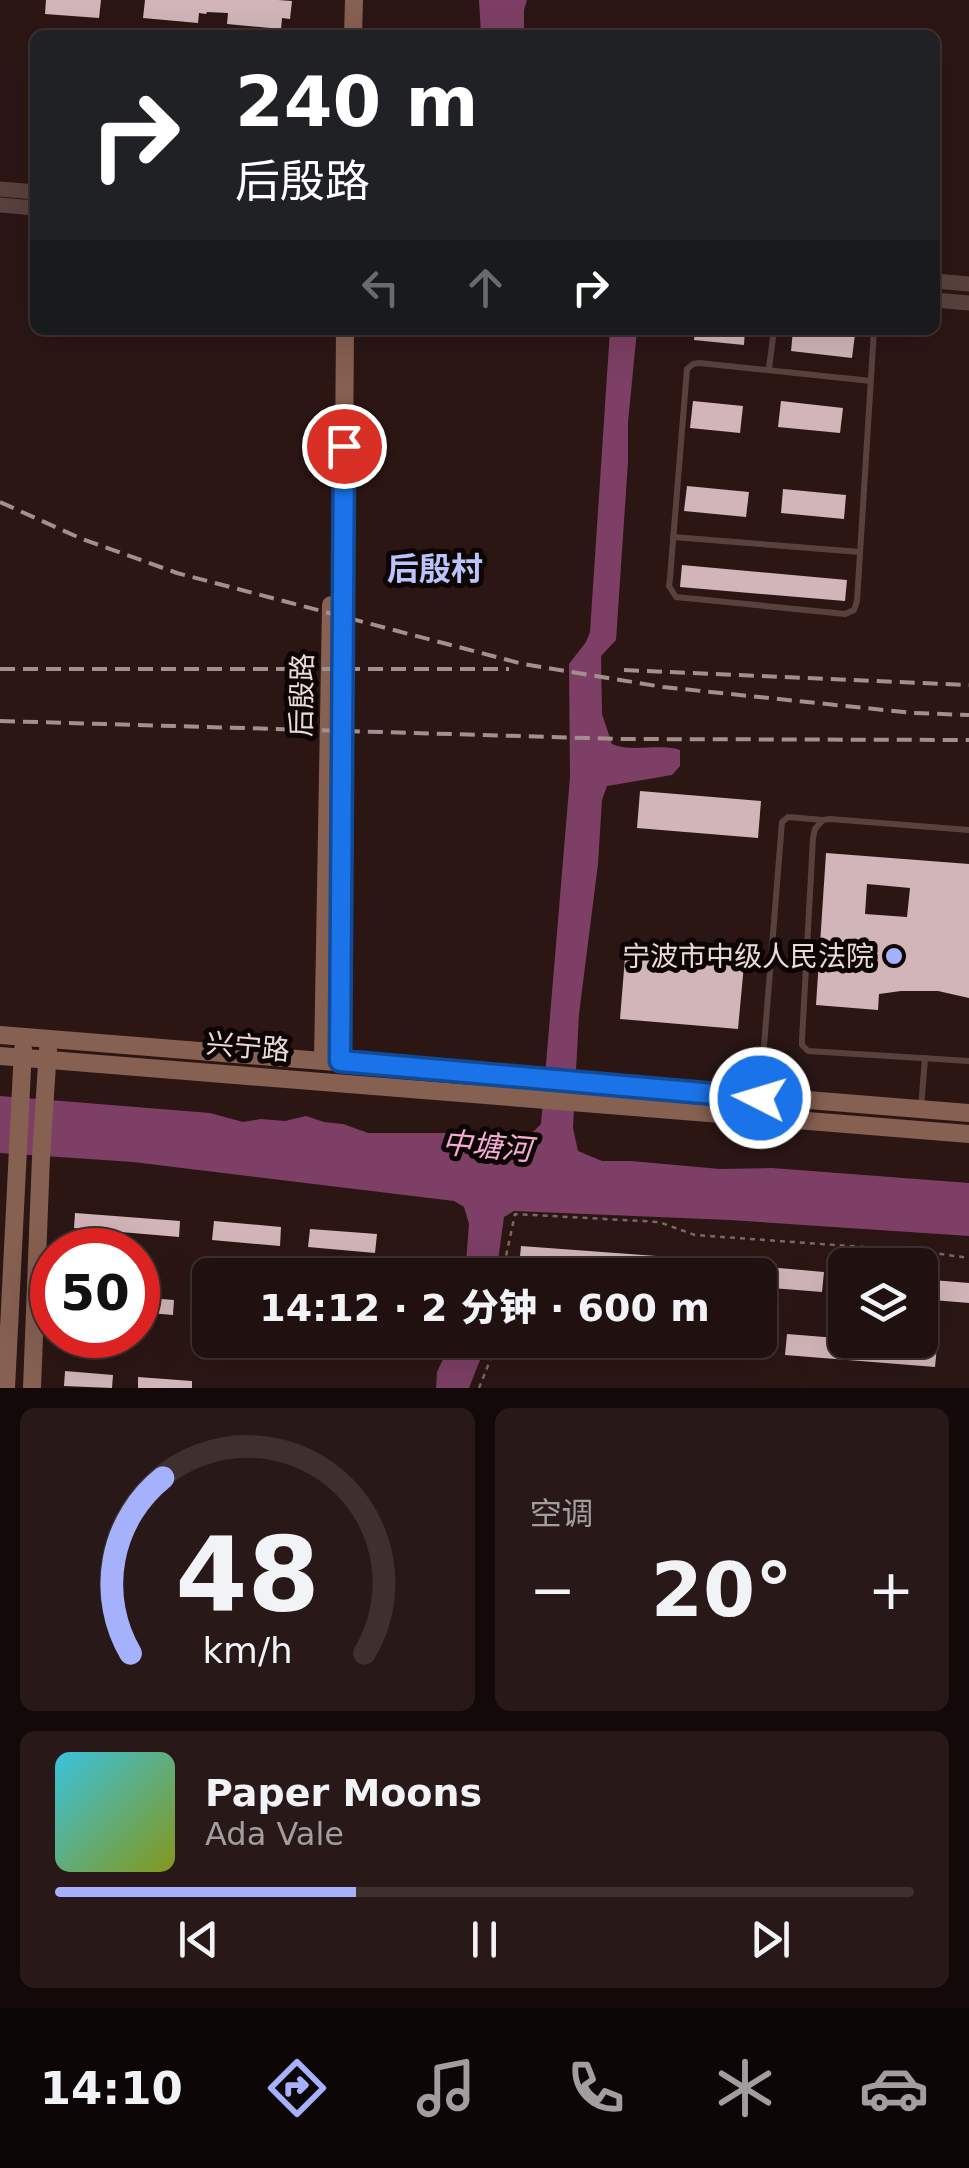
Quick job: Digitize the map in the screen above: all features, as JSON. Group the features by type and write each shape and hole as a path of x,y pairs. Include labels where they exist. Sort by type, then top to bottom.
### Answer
{"main road":[{"path":"342,0 342,30"},
{"path":"353,30 354,0"},
{"name":"后殷路","path":"331,1060 336,335"},
{"name":"后殷路","path":"331,1060 346,335"},
{"path":"0,1035 969,1113"},
{"path":"6,1388 6,1248 17,1157 24,1037"},
{"path":"32,1388 40,1156 49,1039"},
{"name":"兴宁路","path":"0,1056 969,1134"}],"street":[{"path":"0,189 30,192"},
{"path":"0,205 30,208"},
{"path":"940,281 969,284"},
{"path":"940,301 969,304"}],"lane":[{"path":"769,369 773,335"},
{"path":"871,382 699,362 687,369 669,586 676,597 845,614 854,610 857,601 871,382 874,335"},
{"path":"673,537 860,552"},
{"path":"760,1098 782,822 788,817 969,830"},
{"path":"823,820 815,829 814,838 802,1046 808,1051 969,1061"},
{"path":"921,1109 925,1058"}],"path":[{"path":"506,1258 515,1214 659,1222 695,1235 969,1258"},
{"path":"479,1388 491,1358"}],"water":[{"path":"479,0 527,0 524,30 481,30"},
{"name":"中塘河","path":"610,335 637,335 616,640 601,656 602,714 612,744 680,750 680,766 672,775 607,786 602,800 579,1014 573,1128 578,1151 602,1161 720,1169 772,1168 969,1183 969,1236 514,1211 504,1217 498,1258 466,1258 469,1224 464,1207 454,1201 133,1162 0,1153 0,1096 210,1113 243,1122 306,1116 368,1133 450,1133 507,1143 530,1135 541,1124 570,777 569,664 590,632"},
{"path":"444,1358 481,1358 469,1388 436,1388"}],"building":[{"path":"46,0 101,0 99,18 45,14"},
{"path":"145,0 292,1 290,19 282,18 281,29 227,24 228,13 199,13 198,23 143,18"},
{"path":"694,335 745,335 744,345 694,340"},
{"path":"793,335 855,335 852,358 791,351"},
{"path":"693,401 743,406 740,433 690,428"},
{"path":"781,401 843,408 840,433 778,427"},
{"path":"687,486 749,492 746,517 684,511"},
{"path":"783,489 846,495 844,519 781,513"},
{"path":"682,565 847,580 845,601 680,587"},
{"path":"640,791 761,801 758,838 637,828"},
{"name":"宁波市中级人民法院","path":"826,853 969,864 969,998 938,991 901,991 879,994 878,1010 816,1005","holes":["867,884 910,888 907,917 865,914"]},
{"path":"626,945 745,954 738,1029 620,1019"},
{"path":"75,1213 180,1221 179,1237 160,1235 160,1228 74,1228"},
{"path":"214,1221 281,1227 280,1246 212,1240"},
{"path":"310,1229 377,1234 375,1253 308,1247"},
{"path":"521,1246 670,1257 670,1258 520,1258"},
{"path":"777,1268 824,1272 822,1292 777,1288"},
{"path":"938,1280 969,1283 969,1303 938,1300"},
{"path":"160,1299 174,1300 173,1315 160,1314"},
{"path":"787,1334 828,1337 828,1358 936,1358 935,1367 785,1355"},
{"path":"65,1371 113,1375 112,1388 64,1386"},
{"path":"138,1377 192,1381 192,1388 138,1388"}],"railway":[{"path":"0,502 82,539 177,573 523,664 663,687 913,713 969,715"},
{"path":"0,669 509,669"},
{"path":"624,670 969,685"},
{"path":"0,721 621,739 969,740"}],"place":[{"name":"宁波市中级人民法院","path":"894,956"}],"district":[{"name":"后殷村","path":"435,569"}],"route":[{"path":"344,446 340,1061 760,1098"}]}
